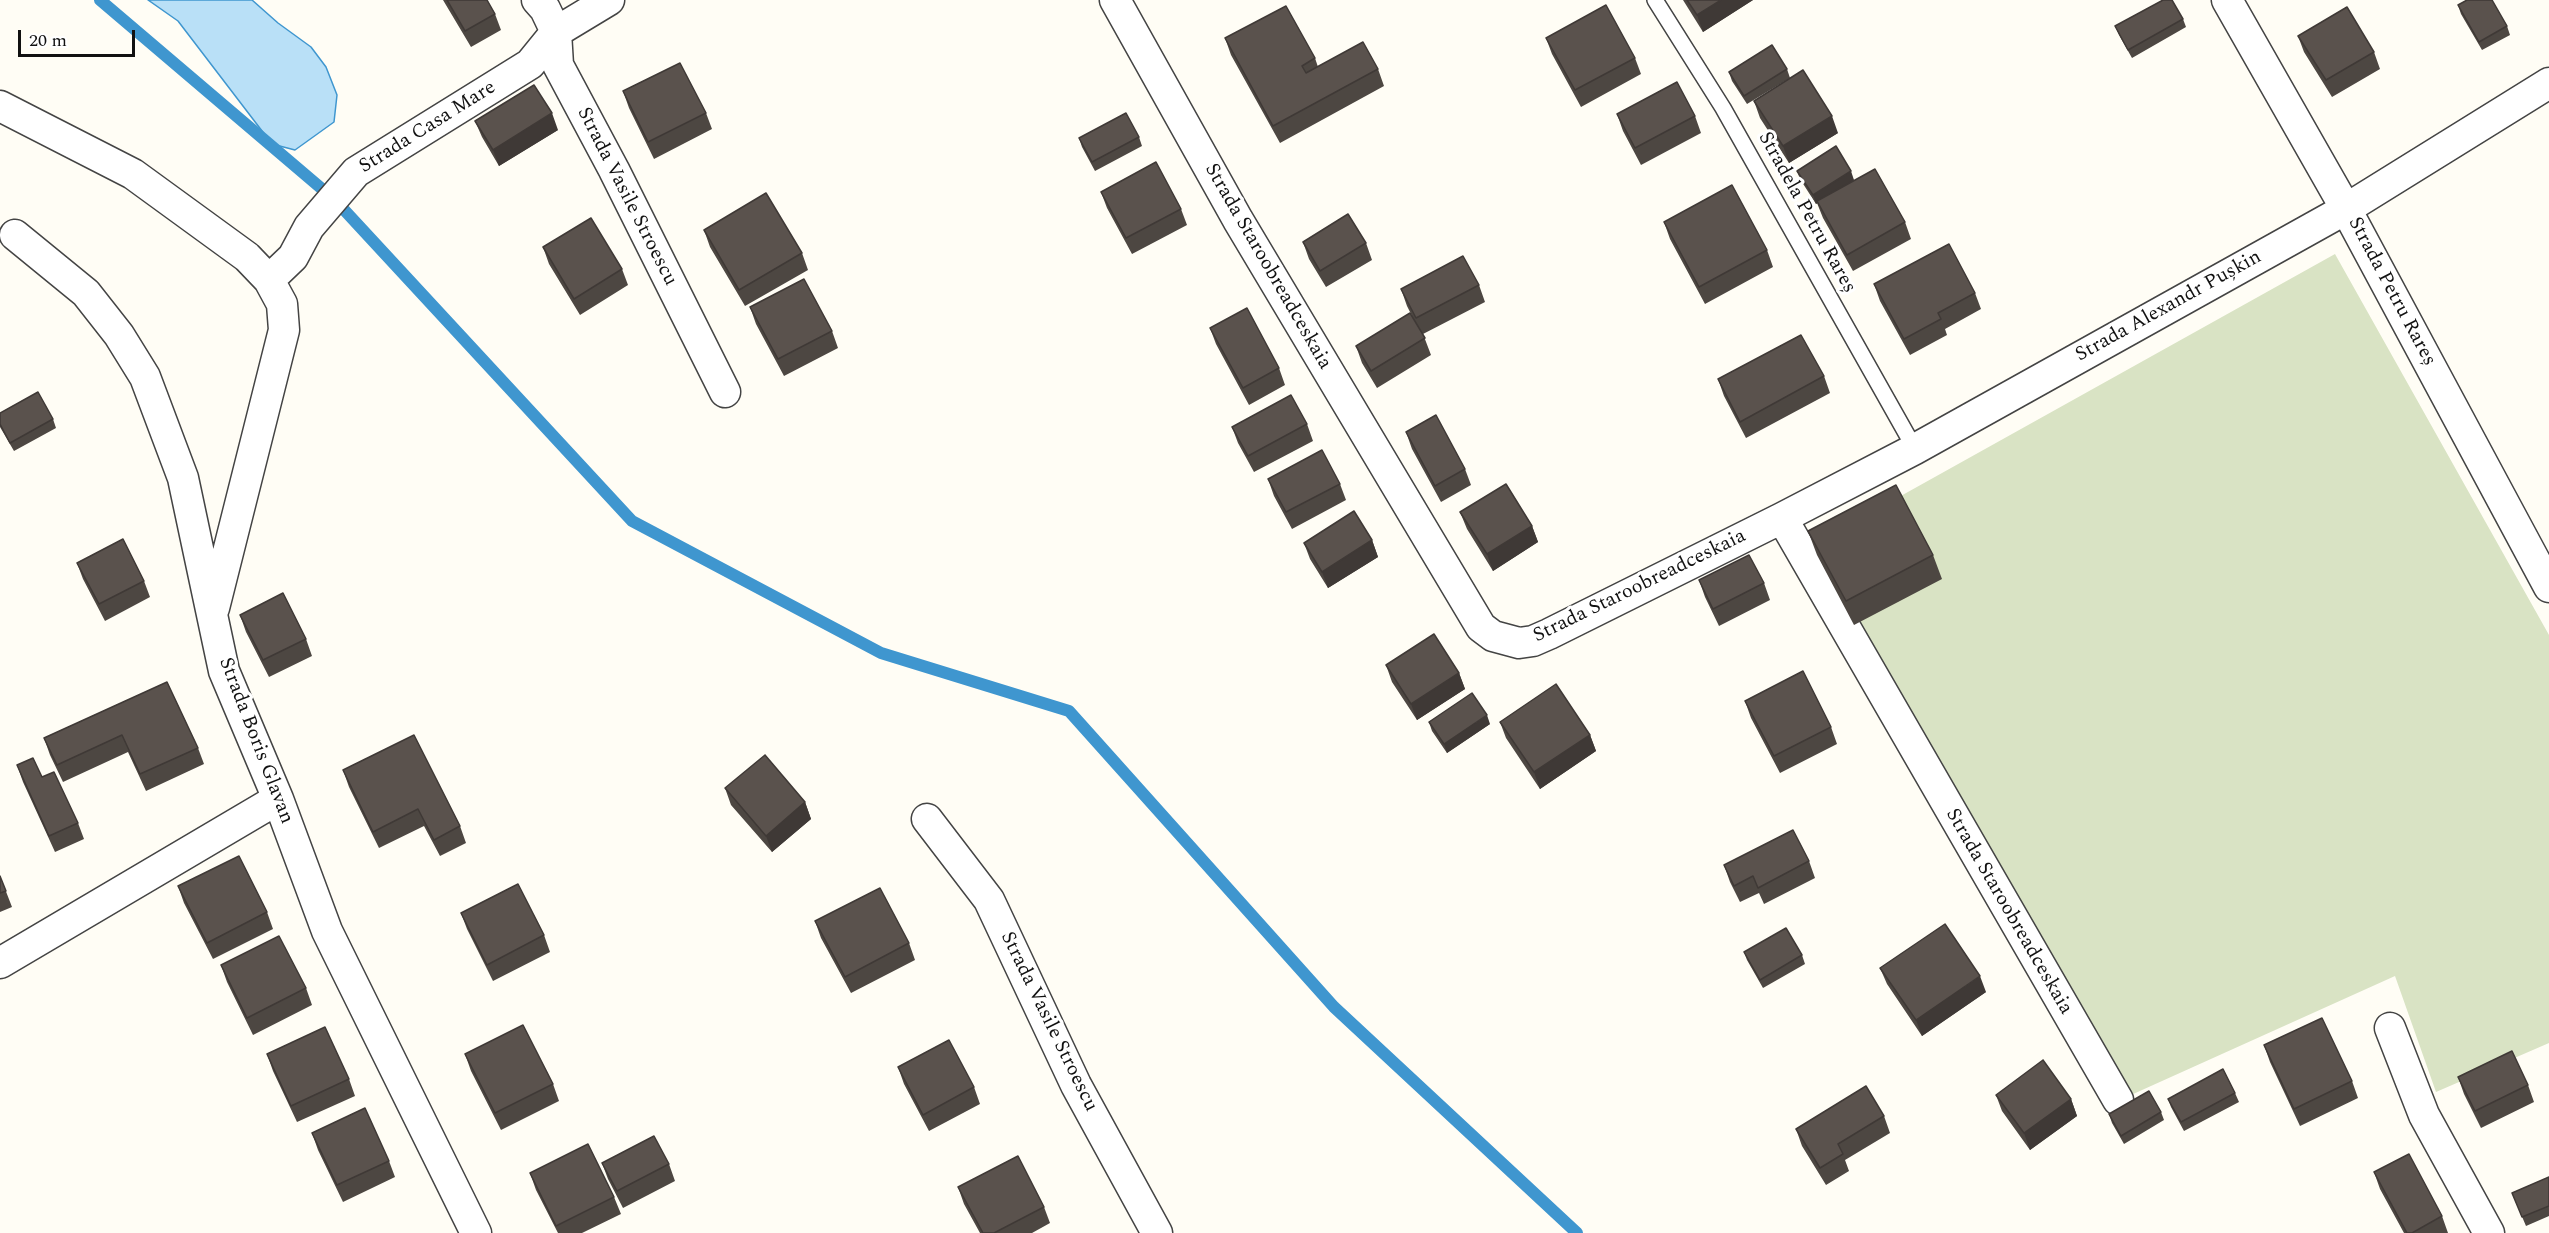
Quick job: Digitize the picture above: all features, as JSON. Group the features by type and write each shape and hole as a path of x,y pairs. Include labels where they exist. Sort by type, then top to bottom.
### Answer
{"street":[{"name":"Strada Vasile Stroescu","path":"537,0 545,9 556,32 558,65 614,170 725,392"},
{"name":"Strada Casa Mare","path":"269,280 293,257 309,226 356,172 530,64 556,32 609,0"},
{"name":"Strada Staroobreadceskaia","path":"1115,0 1238,220 1481,627 1493,636 1508,641 1533,641 1782,518 2118,1100"},
{"name":"Strada Petru Rareș","path":"2227,0 2346,209 2549,586"},
{"name":"Strada Alexandr Pușkin","path":"1782,518 1915,448 2346,209 2549,83"},
{"path":"0,105 134,174 247,257 269,280 282,304 284,330 212,614"},
{"name":"Strada Boris Glavan","path":"15,235 86,293 119,335 145,377 183,478 224,670 278,799 327,931 476,1233"},
{"path":"0,963 278,799"},
{"name":"Strada Vasile Stroescu","path":"927,819 988,900 1076,1085 1157,1233"},
{"path":"2390,1028 2424,1115 2489,1233"}],"lane":[{"name":"Stradela Petru Rareș","path":"1656,0 1723,108 1915,448"}],"green space":[{"path":"2335,254 2549,635 2549,1043 2436,1092 2395,976 2131,1095 1811,546"}],"water":[{"path":"148,0 252,0 311,47 326,67 337,95 334,122 295,150 272,144 178,21"}],"building":[{"path":"447,0 487,0 495,14 465,31"},
{"path":"1687,0 1721,0 1697,15"},
{"path":"2163,0 2172,0 2183,19 2128,50 2115,26"},
{"path":"2467,0 2492,0 2507,26 2479,42 2458,5"},
{"path":"1606,5 1635,58 1575,90 1546,38"},
{"path":"1286,6 1315,58 1302,66 1306,73 1363,42 1378,69 1273,126 1225,38"},
{"path":"2347,7 2374,52 2326,80 2298,36"},
{"path":"1772,45 1787,69 1744,96 1729,72"},
{"path":"680,63 706,113 648,142 623,91"},
{"path":"1803,70 1832,116 1783,146 1754,101"},
{"path":"1677,82 1695,116 1635,148 1617,114"},
{"path":"534,85 552,113 493,150 475,121"},
{"path":"1126,113 1139,137 1092,162 1079,138"},
{"path":"1836,146 1851,171 1813,195 1797,171"},
{"path":"1156,162 1181,209 1126,238 1101,192"},
{"path":"1875,169 1905,222 1847,255 1817,201"},
{"path":"1732,185 1767,250 1699,287 1664,222"},
{"path":"766,193 802,253 739,290 704,230"},
{"path":"1348,214 1366,243 1320,271 1303,242"},
{"path":"591,218 622,269 574,299 543,247"},
{"path":"1949,244 1975,293 1938,313 1941,319 1904,339 1874,284"},
{"path":"1463,256 1479,285 1416,318 1401,289"},
{"path":"804,279 832,331 778,359 750,307"},
{"path":"1247,308 1279,368 1243,388 1210,328"},
{"path":"1410,313 1425,338 1371,371 1356,346"},
{"path":"1801,335 1824,376 1740,422 1718,379"},
{"path":"38,392 53,419 10,443 0,424 0,413"},
{"path":"1291,395 1307,424 1248,456 1232,427"},
{"path":"1436,415 1465,469 1435,486 1406,432"},
{"path":"1322,450 1340,484 1286,512 1268,479"},
{"path":"1506,484 1532,526 1487,554 1460,512"},
{"path":"1896,485 1933,555 1846,601 1808,531"},
{"path":"1354,511 1372,540 1322,572 1304,543"},
{"path":"123,539 144,581 99,604 77,563"},
{"path":"1749,555 1764,583 1713,609 1699,580"},
{"path":"283,593 306,639 263,660 240,615"},
{"path":"1434,634 1459,673 1411,704 1386,665"},
{"path":"1803,671 1831,727 1774,756 1745,701"},
{"path":"167,682 198,748 140,774 122,735 57,765 44,738"},
{"path":"1556,684 1590,735 1534,772 1500,722"},
{"path":"1472,693 1487,715 1444,744 1429,722"},
{"path":"414,735 460,826 434,840 418,809 373,832 343,770"},
{"path":"765,755 805,802 766,836 725,788"},
{"path":"33,758 42,777 54,772 78,823 49,836 17,765"},
{"path":"1793,830 1809,861 1758,888 1753,876 1734,886 1724,865"},
{"path":"239,856 267,912 207,943 178,886"},
{"path":"0,876 6,891 0,893"},
{"path":"518,884 544,935 487,965 461,913"},
{"path":"880,888 909,943 845,977 815,921"},
{"path":"1945,924 1980,976 1916,1020 1880,968"},
{"path":"1786,928 1802,955 1760,980 1744,952"},
{"path":"279,936 306,988 247,1018 221,965"},
{"path":"2322,1018 2352,1081 2294,1109 2264,1045"},
{"path":"523,1025 553,1084 495,1113 465,1054"},
{"path":"325,1027 349,1079 291,1106 267,1054"},
{"path":"949,1040 974,1087 923,1115 898,1067"},
{"path":"2512,1051 2528,1085 2475,1111 2458,1077"},
{"path":"2043,1060 2071,1099 2024,1133 1996,1095"},
{"path":"2223,1069 2235,1093 2181,1122 2168,1099"},
{"path":"1866,1086 1884,1116 1838,1144 1843,1154 1820,1168 1796,1129"},
{"path":"2149,1091 2161,1112 2121,1136 2109,1114"},
{"path":"365,1108 389,1161 337,1185 312,1133"},
{"path":"654,1136 669,1164 617,1191 602,1163"},
{"path":"588,1144 614,1197 556,1226 530,1173"},
{"path":"2409,1154 2442,1216 2412,1233 2407,1233 2374,1172"},
{"path":"1018,1156 1044,1207 994,1233 983,1233 958,1187"},
{"path":"2549,1177 2549,1206 2522,1217 2512,1193"}],"waterway":[{"path":"100,0 335,200 632,521 881,653 1069,711 1334,1007 1577,1233"}]}
